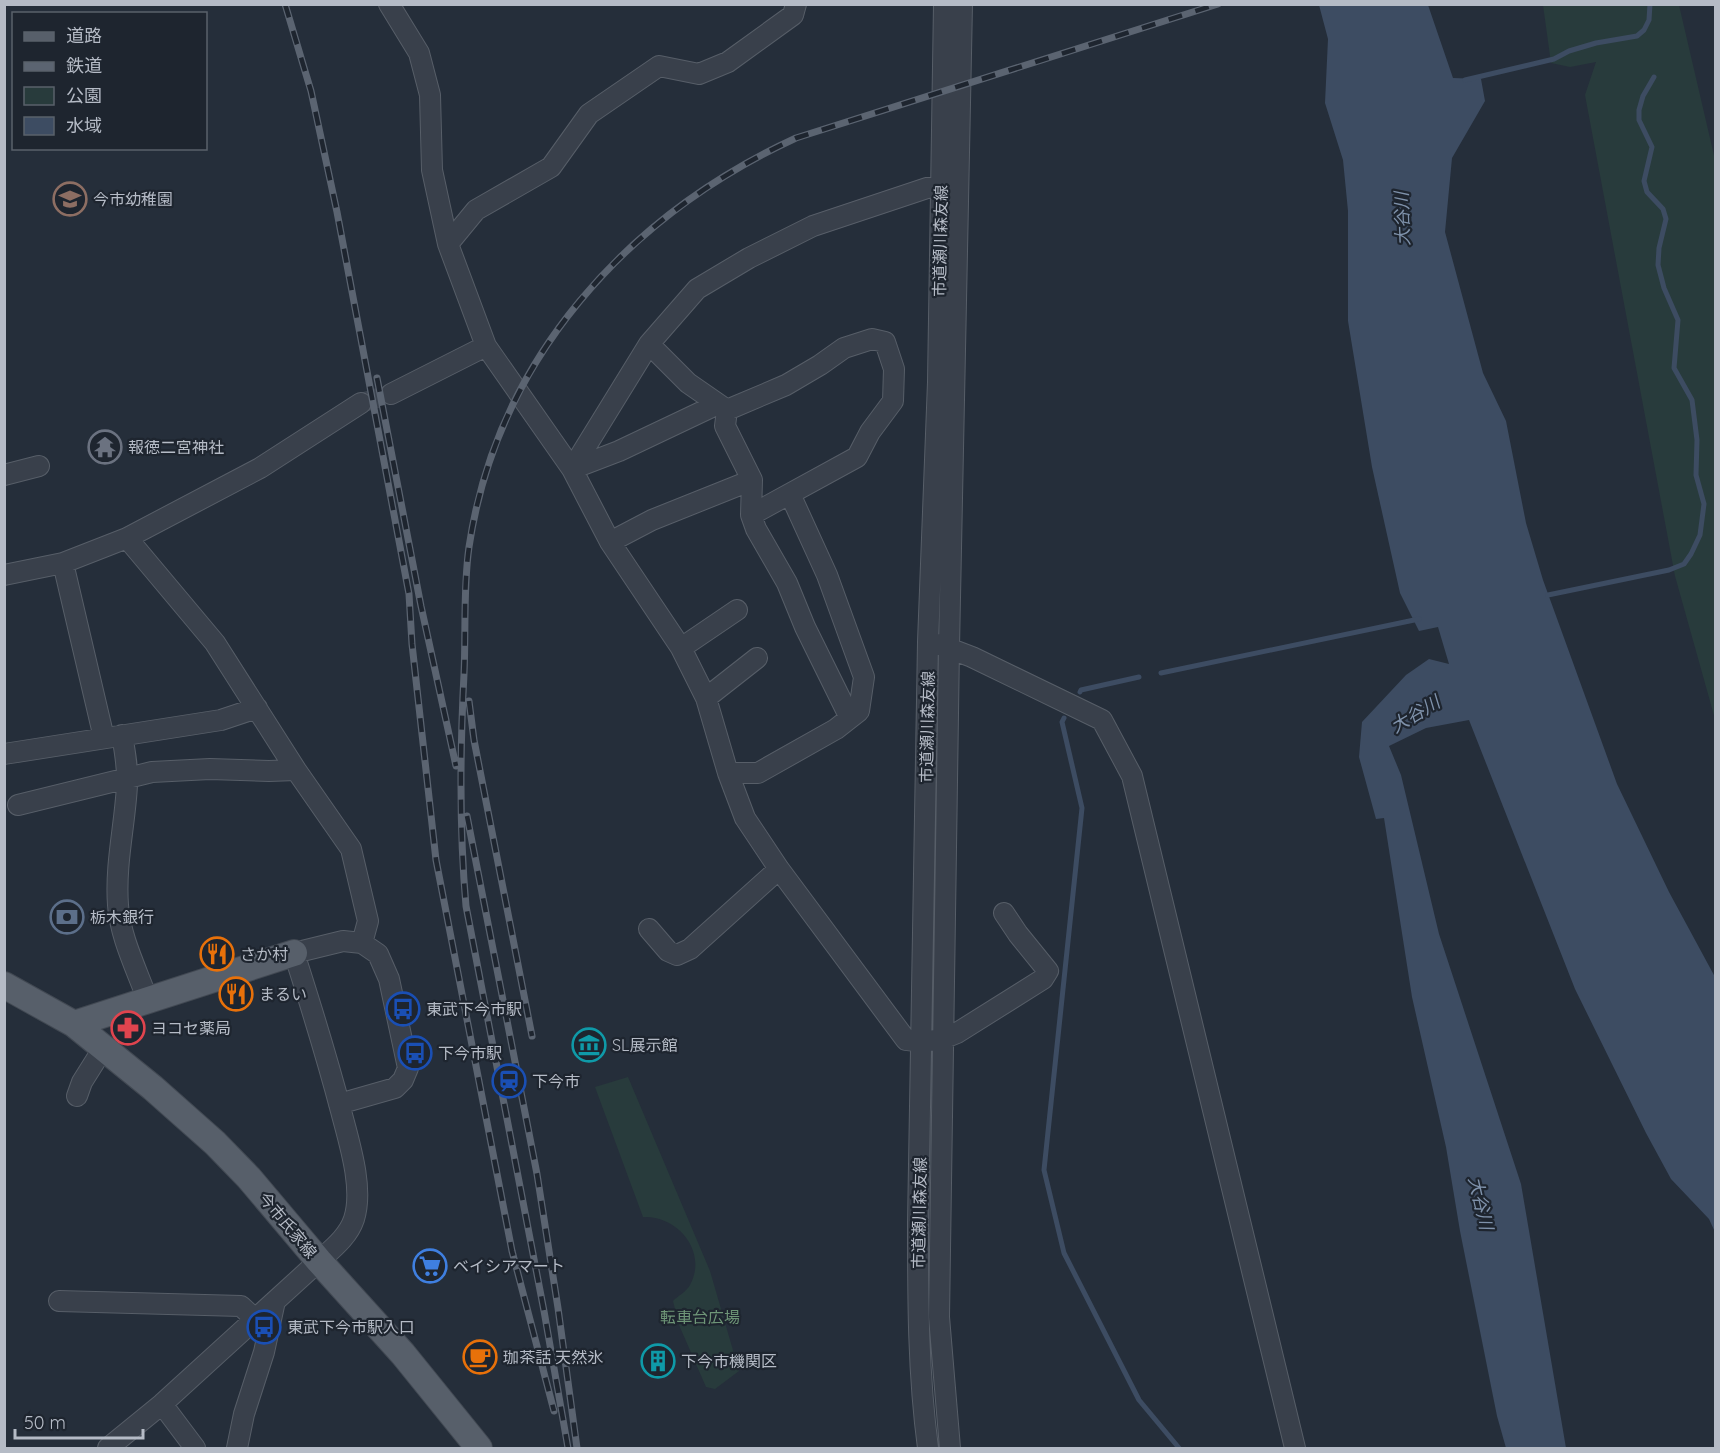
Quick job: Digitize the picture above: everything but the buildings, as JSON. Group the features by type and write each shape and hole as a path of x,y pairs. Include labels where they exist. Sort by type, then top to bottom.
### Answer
{"main road":[{"path":"74,1024 294,953"},
{"name":"今市氏家線","path":"4,985 74,1024 104,1047 214,1143 249,1178 319,1262 402,1354 479,1449"}],"street":[{"path":"389,4 420,53 430,95 432,170 448,244 486,346 572,469 610,542 681,648 706,698 728,773 745,818 779,868 906,1040 932,1041 957,1033 1043,979 1048,971 1004,913"},
{"path":"448,244 476,210 551,167 590,114 659,66 699,74 728,62 793,15 796,4"},
{"name":"市道瀬川森友線","path":"944,4 938,382 928,642 932,1041 939,1317 950,1449"},
{"name":"市道瀬川森友線","path":"928,1449 921,1400 918,1318 949,646 962,4"},
{"path":"572,469 649,344 697,289 749,258 813,226 927,188 941,186"},
{"path":"572,469 723,407 786,385 844,348 872,339 885,342 894,369 893,401 870,432 857,457 751,515"},
{"path":"649,344 688,383 723,407 725,426 752,480 751,515 756,529 787,583 805,627 850,718"},
{"path":"391,394 486,346"},
{"path":"4,575 63,563 127,538 260,468 361,403"},
{"path":"4,476 39,466"},
{"path":"610,542 652,520 752,480"},
{"path":"728,773 758,773 836,729 859,711 864,677 827,574 790,494"},
{"path":"127,538 215,643 296,770 351,849 368,921 362,943"},
{"path":"63,563 113,736 127,765 118,860 117,906 122,931 148,1001"},
{"path":"681,648 738,610"},
{"path":"928,642 949,646 1102,720 1132,776 1295,1449"},
{"path":"706,698 757,658"},
{"path":"4,754 221,720 257,708"},
{"path":"18,805 152,772 210,769 296,770"},
{"path":"649,930 668,951 677,955 690,949 779,868"},
{"path":"108,1449 162,1404 347,1234 357,1204 351,1153 339,1104 294,953 343,941 362,943 378,954 389,979 408,1068 404,1080 395,1088 339,1104"},
{"path":"77,1096 82,1082 104,1047"},
{"path":"237,1449 244,1414 264,1352 275,1300"},
{"path":"59,1301 241,1306 255,1319"},
{"path":"162,1404 195,1449"}],"green space":[{"path":"1543,5 1679,5 1716,164 1715,719 1675,576 1585,95 1596,62 1570,67 1551,63"},
{"name":"転車台広場","path":"628,1077 710,1271 739,1371 715,1389 706,1387 679,1325 673,1301 689,1287 695,1273 692,1248 678,1229 668,1222 643,1217 595,1087"}],"water":[{"name":"大谷川","path":"1319,5 1428,5 1453,78 1481,79 1485,101 1452,158 1445,232 1483,373 1506,421 1526,523 1543,580 1617,784 1669,892 1715,977 1715,1232 1709,1219 1671,1179 1575,989 1469,720 1426,728 1389,746 1401,775 1439,934 1521,1184 1566,1448 1506,1448 1497,1416 1460,1231 1446,1147 1412,997 1384,818 1376,819 1359,757 1362,722 1406,675 1429,659 1449,664 1438,627 1419,631 1400,593 1372,467 1348,321 1348,211 1343,160 1325,103 1328,39"}],"waterway":[{"path":"1465,80 1554,59 1569,51 1596,43 1637,36 1644,30 1649,20 1650,4"},
{"path":"1548,595 1669,570 1684,564 1700,535 1704,504 1696,475 1697,440 1692,400 1674,368 1678,320 1664,288 1658,265 1659,248 1666,219 1663,209 1647,192 1644,181 1652,147 1639,120 1639,110 1643,96 1654,77"},
{"path":"1161,673 1419,619"},
{"path":"1080,692 1139,677"},
{"path":"1064,718 1062,722 1082,808 1044,1170 1064,1253 1139,1400 1179,1448"}],"tunnel":[{"path":"361,403 391,394"}],"railway":[{"path":"285,4 311,91 337,212 409,594 412,644 436,860 512,1251 554,1411"},
{"path":"568,1448 466,906 464,877 461,761 467,563 484,479 508,415 540,356 580,301 626,252 678,208 735,170 796,138 1218,4"},
{"path":"377,378 421,606 456,766"},
{"path":"469,701 474,740 532,1036"},
{"path":"467,816 537,1174 577,1448"}],"place":[{"name":"今市幼稚園","path":"70,199"},
{"name":"報徳二宮神社","path":"105,447"},
{"name":"栃木銀行","path":"67,917"},
{"name":"さか村","path":"217,954"},
{"name":"まるい","path":"236,994"},
{"name":"東武下今市駅","path":"403,1009"},
{"name":"ヨコセ薬局","path":"128,1028"},
{"name":"SL展示館","path":"589,1045"},
{"name":"下今市駅","path":"415,1053"},
{"name":"下今市","path":"509,1081"},
{"name":"ベイシアマート","path":"430,1266"},
{"name":"東武下今市駅入口","path":"264,1327"},
{"name":"珈茶話 天然氷","path":"480,1357"},
{"name":"下今市機関区","path":"658,1361"}]}
